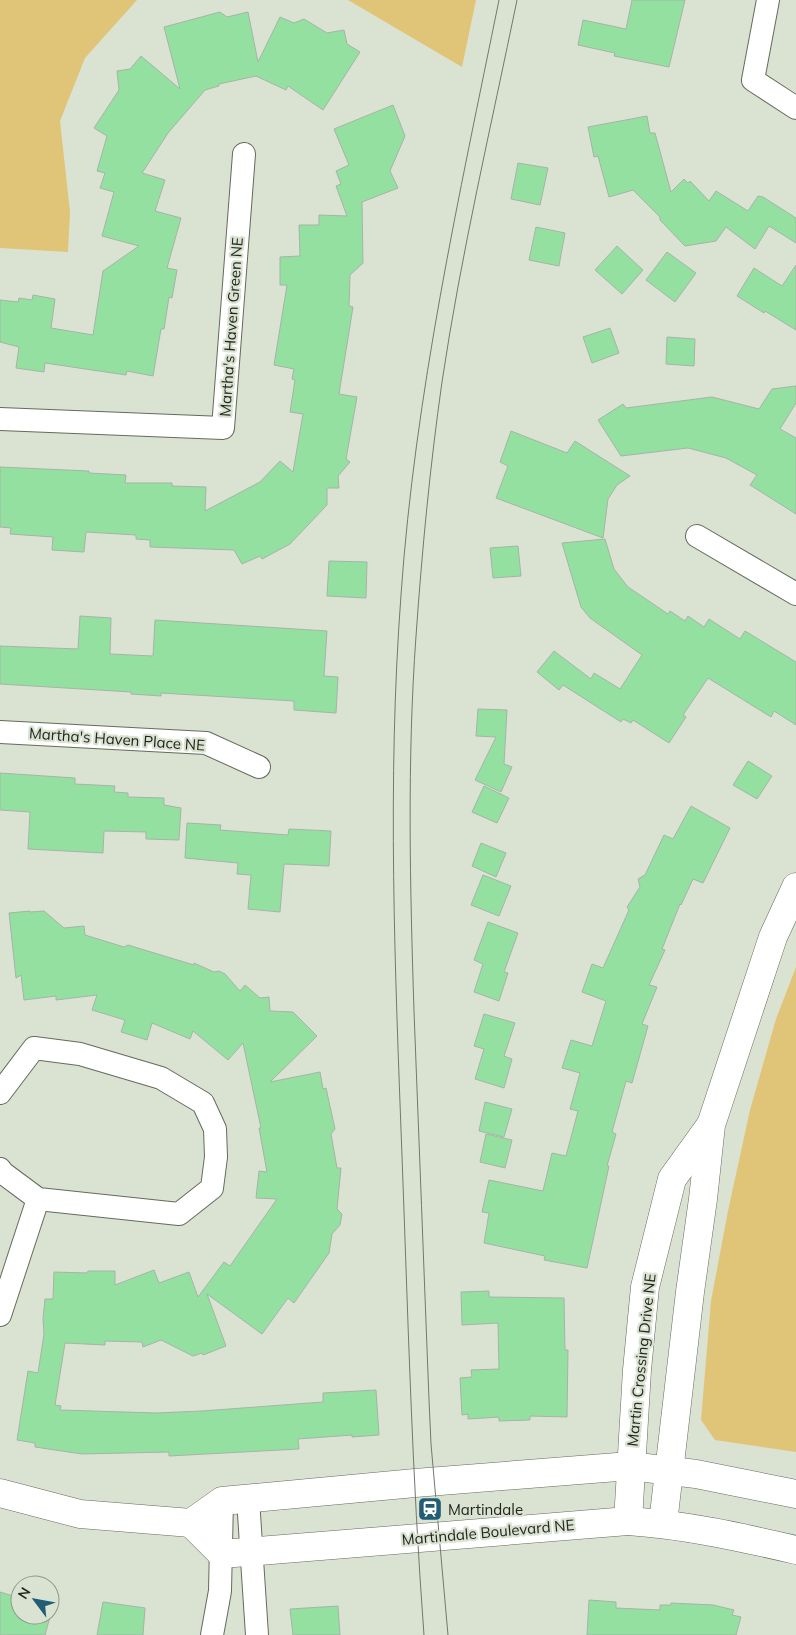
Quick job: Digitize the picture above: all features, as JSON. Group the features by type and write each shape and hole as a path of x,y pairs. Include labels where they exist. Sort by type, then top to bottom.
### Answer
{"street":[{"path":"768,0 753,80 796,108"},
{"name":"Martha's Haven Green NE","path":"0,418 223,428 244,154"},
{"path":"697,536 796,594"},
{"name":"Martha's Haven Place NE","path":"0,732 206,743 259,767"},
{"name":"Martin Crossing Drive NE","path":"663,1523 690,1292 703,1200 710,1125 773,937 796,887"},
{"path":"0,1093 34,1048 80,1054 161,1078 202,1102 215,1129 216,1157 212,1188 179,1214 38,1199 0,1169"},
{"name":"Martin Crossing Drive NE","path":"628,1521 630,1466 645,1287 672,1179 710,1125"},
{"path":"0,1315 38,1199"},
{"path":"0,1493 80,1514 191,1523 235,1500 414,1483 630,1466 668,1470 796,1494"},
{"path":"235,1500 252,1552 257,1635"},
{"path":"212,1635 220,1591 222,1554 235,1500"},
{"name":"Martindale Boulevard NE","path":"222,1554 628,1521 663,1523 710,1530 796,1550"},
{"path":"191,1523 222,1554"}],"shaded area":[{"path":"0,0 137,0 85,58 60,121 70,212 68,252 0,248"},
{"path":"348,0 476,0 462,67"},
{"path":"796,967 796,1452 715,1440 701,1420 711,1301 728,1211 750,1110 776,1019"}],"building":[{"path":"632,0 685,0 669,67 614,56 615,53 578,45 583,20 626,29"},
{"path":"220,12 227,17 248,12 258,62 280,17 294,23 304,19 327,33 344,30 347,44 360,52 323,110 288,86 286,90 256,76 219,84 219,86 205,90 168,133 142,173 165,180 155,211 181,218 167,268 177,270 172,298 169,297 164,329 161,329 153,376 127,371 126,375 45,363 44,372 16,368 19,347 0,342 0,300 18,302 19,298 32,300 33,295 55,299 51,328 93,335 103,271 139,246 102,236 114,192 100,188 105,173 97,171 107,136 94,128 119,90 117,71 130,69 141,56 180,89 164,27"},
{"path":"393,105 405,136 390,171 398,188 362,202 363,263 350,275 349,306 353,307 339,394 357,397 346,459 350,462 338,476 339,488 327,488 327,505 290,544 262,559 260,556 242,564 234,550 150,547 150,540 136,539 136,535 86,532 84,552 52,550 53,537 10,534 11,528 0,527 0,467 89,471 89,473 126,475 125,483 172,483 172,486 206,487 205,511 260,482 280,461 293,472 303,414 290,412 295,380 292,379 294,369 274,365 287,285 280,285 280,257 300,256 299,225 319,225 319,215 347,216 336,186 341,184 336,171 349,165 334,129"},
{"path":"647,116 650,133 655,133 671,192 684,179 688,183 690,181 709,201 716,191 748,211 758,196 763,197 796,218 796,243 769,226 755,249 726,227 716,241 685,246 633,190 609,197 598,156 594,157 588,127"},
{"path":"518,163 548,168 540,205 511,199"},
{"path":"536,227 565,233 559,266 529,260"},
{"path":"617,246 643,270 622,294 595,270"},
{"path":"667,252 696,273 675,302 646,280"},
{"path":"796,265 796,330 737,296 754,268 782,286"},
{"path":"610,328 619,353 592,363 583,337"},
{"path":"667,337 695,339 694,366 666,364"},
{"path":"796,386 796,403 780,429 796,438 796,514 750,485 757,475 726,458 688,448 621,456 598,420 623,404 626,408 712,397 759,409 772,389"},
{"path":"511,431 567,453 575,441 630,476 617,485 608,499 603,538 496,498 508,466 500,462"},
{"path":"605,539 614,569 628,587 668,614 670,611 685,621 688,616 704,627 709,619 740,639 745,631 796,662 796,725 774,711 771,717 708,678 683,715 686,717 669,743 633,720 631,723 623,719 621,722 563,685 559,690 537,672 554,651 591,679 594,673 620,689 642,655 590,618 581,607 562,543"},
{"path":"518,546 521,576 493,578 490,548"},
{"path":"329,561 367,562 366,598 327,596"},
{"path":"80,616 111,618 110,654 153,656 155,620 327,631 324,676 338,677 336,713 294,710 294,701 161,693 161,696 131,694 131,692 0,684 0,646 78,649"},
{"path":"478,709 507,710 504,764 512,767 501,792 475,780 496,737 476,736"},
{"path":"748,761 772,776 757,799 733,785"},
{"path":"0,773 75,778 75,784 115,786 114,792 128,793 128,797 164,798 164,805 181,808 179,840 146,839 146,832 104,831 103,853 28,849 30,812 0,810"},
{"path":"484,786 509,798 497,823 472,812"},
{"path":"691,806 730,828 703,883 693,879 680,904 662,949 665,950 649,985 657,987 642,1024 648,1026 632,1083 626,1081 612,1132 616,1134 607,1166 609,1166 587,1268 544,1260 545,1256 484,1243 489,1213 482,1212 489,1180 543,1191 552,1153 566,1156 578,1111 570,1109 580,1073 562,1068 571,1040 592,1046 606,1001 582,992 592,964 603,968 629,910 627,907 640,887 638,879 645,875 664,835 673,839"},
{"path":"187,823 221,825 220,830 288,835 289,829 331,831 329,866 284,864 280,912 248,909 251,875 237,874 238,863 185,858"},
{"path":"481,843 506,853 496,877 472,866"},
{"path":"483,875 511,886 499,916 471,905"},
{"path":"44,911 64,928 84,926 85,935 124,947 128,945 194,965 194,963 214,972 219,971 225,974 240,991 245,985 260,998 269,997 270,1011 293,1012 317,1036 270,1082 320,1072 323,1089 326,1088 335,1129 331,1134 337,1168 341,1168 337,1209 342,1214 340,1225 332,1234 329,1253 294,1303 288,1298 262,1334 207,1294 226,1346 203,1355 202,1353 193,1356 161,1340 143,1347 142,1342 105,1341 105,1345 65,1343 55,1405 61,1406 60,1410 156,1413 202,1411 323,1402 323,1393 376,1390 379,1435 298,1439 299,1449 169,1456 169,1452 82,1454 35,1447 35,1443 17,1440 28,1371 38,1373 44,1334 45,1299 53,1299 54,1272 87,1273 88,1271 115,1271 115,1285 154,1270 159,1283 189,1272 198,1297 224,1262 230,1266 277,1199 256,1198 259,1171 267,1172 259,1128 261,1128 243,1043 228,1060 193,1031 190,1039 152,1023 147,1040 121,1032 125,1020 92,1010 97,995 56,1000 56,996 24,1000 21,975 16,978 9,913"},
{"path":"488,922 518,933 504,972 508,973 499,1001 474,992 483,964 474,960"},
{"path":"484,1014 515,1023 504,1056 512,1059 504,1088 475,1079 484,1049 474,1046"},
{"path":"485,1102 512,1109 504,1137 479,1131"},
{"path":"486,1134 512,1140 505,1168 480,1162"},
{"path":"489,1291 489,1297 564,1298 565,1350 568,1350 567,1417 530,1416 530,1420 499,1421 499,1417 468,1419 468,1414 462,1415 460,1378 472,1377 471,1370 499,1369 498,1323 462,1325 461,1292"},
{"path":"0,1592 10,1595 10,1625 48,1625 45,1635 0,1635"},
{"path":"589,1600 616,1602 616,1608 660,1610 660,1605 671,1605 671,1603 713,1605 734,1610 732,1615 741,1617 736,1635 587,1635"},
{"path":"103,1602 145,1608 143,1635 97,1635"},
{"path":"338,1606 340,1635 293,1635 290,1609"}],"tram line":[{"path":"424,1635 416,1516 395,946 393,805 397,665 408,520 428,370 454,222 499,0"},
{"path":"448,1635 431,1444 411,917 411,730 418,604 442,382 467,238 517,0"}],"place":[{"name":"Martindale","path":"430,1509"}]}
